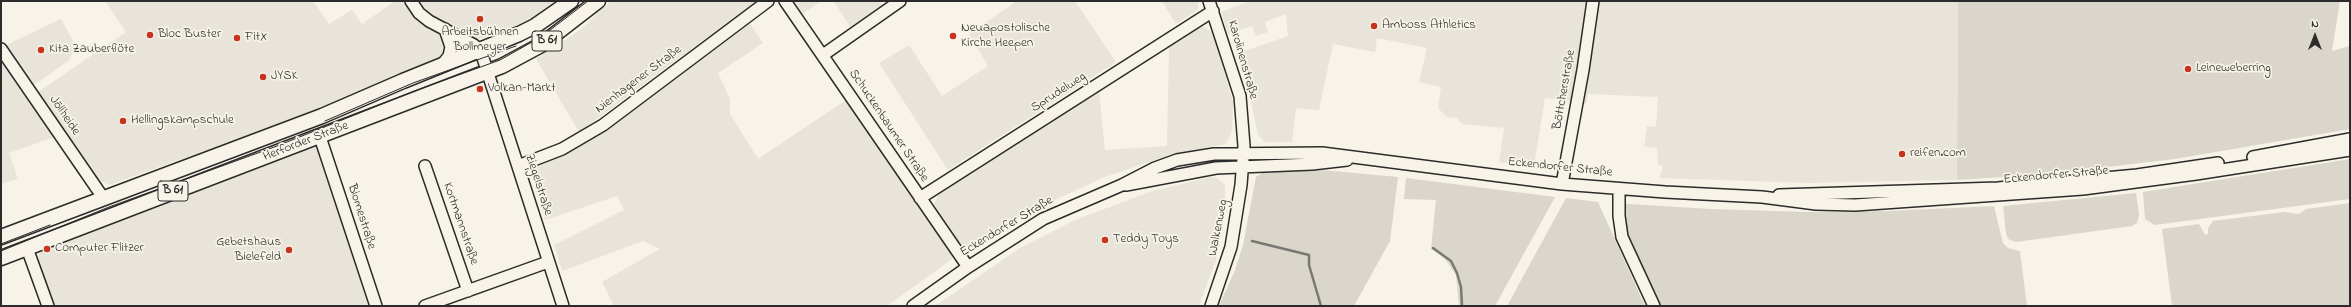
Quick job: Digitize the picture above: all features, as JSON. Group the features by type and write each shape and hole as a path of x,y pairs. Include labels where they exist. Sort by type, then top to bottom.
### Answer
{"main road":[{"name":"Herforder Straße","path":"4,236 282,133 535,26 571,1"},
{"name":"Herforder Straße","path":"1,258 110,215 320,137 514,61 541,45 598,1"},
{"path":"4,236 20,236 27,248"}],"street":[{"path":"411,1 422,16 474,45 479,50"},
{"name":"Nienhagener Straße","path":"518,166 562,149 603,125 768,1"},
{"name":"Schuckenbaumer Straße","path":"785,1 968,267"},
{"path":"823,55 900,1"},
{"name":"Böttcherstraße","path":"1562,184 1583,70 1593,1"},
{"name":"Karolinenstraße","path":"1211,6 1240,96 1244,152"},
{"name":"Sprudelweg","path":"920,198 1211,6"},
{"path":"442,65 449,56 451,47 445,29"},
{"name":"Jöllheide","path":"1,49 104,199"},
{"name":"Ziegelstraße","path":"479,50 488,71 562,306"},
{"name":"Blomestraße","path":"320,137 376,306"},
{"name":"Eckendorfer Straße","path":"1762,197 1803,193 1961,190 2082,180 2229,162 2350,139"},
{"name":"Eckendorfer Straße","path":"913,306 968,267 1043,219 1122,186 1145,172 1177,160 1214,154 1244,152 1322,153 1562,184 1619,189 1762,197 1816,204 1855,205 2006,195 2138,182 2350,150"},
{"name":"Walkenweg","path":"1211,306 1231,247 1244,152"},
{"name":"Eckendorfer Straße","path":"1122,186 1197,171 1243,166 1312,164 1355,158"},
{"name":"Kortmannstraße","path":"425,166 468,291"},
{"path":"1619,189 1619,216 1622,237 1654,306"},
{"path":"27,248 48,306"},
{"path":"425,306 548,262"}],"shaded area":[{"path":"105,1 313,1 329,24 352,10 362,24 395,1 403,1 417,20 443,37 446,47 442,56 215,151 204,151 109,185 99,180 38,92 126,32"},
{"path":"556,1 530,19 494,35 478,39 431,15 417,2"},
{"path":"611,1 756,1 579,132 536,59 580,30"},
{"path":"792,1 822,1 802,14"},
{"path":"834,1 879,1 882,5 850,27"},
{"path":"1017,1 1075,1 1116,62 948,170 879,63 909,45 942,96 988,66 969,34"},
{"path":"1162,1 1198,1 1198,10 1176,24"},
{"path":"1250,1 1958,1 1957,180 1809,183 1659,178 1663,166 1658,165 1657,148 1644,147 1647,126 1656,127 1658,97 1588,94 1586,104 1545,98 1534,166 1499,162 1504,128 1462,124 1457,118 1447,117 1438,108 1441,87 1419,82 1427,48 1377,38 1375,52 1333,44 1319,110 1296,108 1292,142 1265,142 1258,135 1246,77 1240,59 1236,54 1288,36 1286,14 1265,22 1268,32 1256,36 1252,26 1228,34 1221,12"},
{"path":"1958,1 2340,1 2332,51 2350,46 2350,129 2175,159 2048,174 1957,180"},
{"name":"Kita Zauberflöte","path":"61,19 72,39 74,46 72,54 68,61 34,85 6,45"},
{"path":"749,22 763,43 718,73 730,99 730,114 758,159 846,100 952,253 952,259 887,306 611,306 613,304 602,282 660,249 643,241 562,271 554,245 624,210 617,196 545,220 532,178 532,171 537,167 564,155 605,130"},
{"path":"1204,27 1213,33 1233,102 1232,131 1226,144 1173,154 1102,178 1015,219 969,247 959,243 934,204 938,195 1099,91 1105,150 1167,146 1169,47 1198,28"},
{"path":"1,59 54,137 9,153 18,179 1,184"},
{"path":"328,142 383,306 53,306 38,256 44,248"},
{"path":"2350,159 2350,199 2155,225 2145,219 2143,192"},
{"path":"1322,170 1398,177 1390,241 1354,306 1219,306 1235,270 1243,245 1256,177 1265,171"},
{"path":"1211,177 1217,178 1225,185 1225,205 1216,260 1199,306 935,306 1020,248 1075,220 1152,191"},
{"path":"1406,178 1555,197 1495,306 1459,306 1456,275 1445,259 1431,249 1436,200 1404,199"},
{"path":"2136,193 2139,215 2137,223 2132,226 2016,242 2008,239 2006,233 2003,206"},
{"path":"1566,198 1598,202 1645,306 1507,306"},
{"path":"1612,203 1711,209 1806,212 1889,211 1994,206 2003,243 2008,248 2020,251 2027,306 1659,306"},
{"path":"2350,203 2350,306 2172,306 2162,229 2199,224 2205,235 2208,234 2208,228 2213,221 2284,212 2299,214 2306,209"}],"waterway":[{"path":"1252,241 1309,255 1309,265 1321,306"},
{"path":"1433,248 1451,261 1457,273 1461,287 1462,306"}],"tram line":[{"path":"1,251 109,207 277,146 417,90 500,60 541,37 588,1"},
{"path":"325,121 413,83 516,46"},
{"path":"1,244 50,225"}],"place":[{"name":"Arbeitsbühnen Bollmeyer","path":"480,19"},
{"name":"Amboss Athletics","path":"1374,26"},
{"name":"Bloc Buster","path":"150,35"},
{"name":"Neuapostolische Kirche Heepen","path":"953,36"},
{"name":"FitX","path":"237,38"},
{"name":"Kita Zauberflöte","path":"41,50"},
{"name":"Leineweberring","path":"2188,69"},
{"name":"JYSK","path":"263,77"},
{"name":"Volkan-Markt","path":"480,89"},
{"name":"Hellingskampschule","path":"123,121"},
{"name":"reifen.com","path":"1902,154"},
{"name":"Teddy Toys","path":"1105,240"},
{"name":"Computer Flitzer","path":"47,249"},
{"name":"Gebetshaus Bielefeld","path":"289,250"}]}
